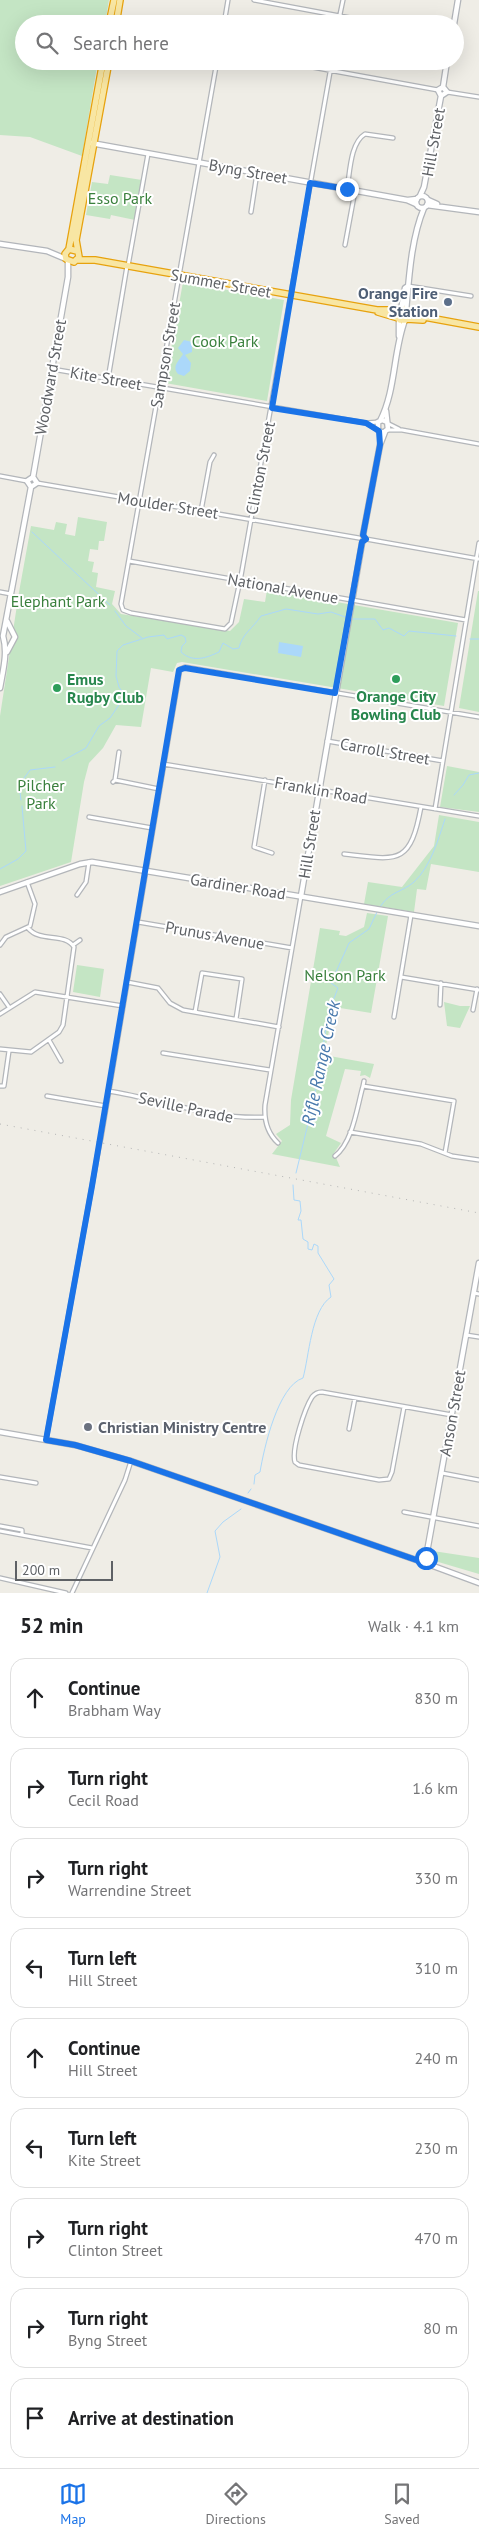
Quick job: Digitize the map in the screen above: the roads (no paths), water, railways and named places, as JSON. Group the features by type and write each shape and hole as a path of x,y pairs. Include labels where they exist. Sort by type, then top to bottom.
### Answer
{"highway":[{"path":"112,15 114,0"},
{"path":"118,15 120,0"},
{"name":"Woodward Street","path":"73,258 92,144 102,70"},
{"name":"Woodward Street","path":"73,258 68,250 107,70"},
{"name":"Summer Street","path":"68,250 73,258 95,260 377,310 479,330"},
{"name":"Summer Street","path":"403,315 479,326"}],"street":[{"path":"226,15 228,0"},
{"path":"254,0 335,15"},
{"path":"340,15 343,0"},
{"path":"456,15 458,0"},
{"name":"Sampson Street","path":"129,561 215,70"},
{"path":"325,70 438,90 443,87 447,92 479,97"},
{"name":"Hill Street","path":"443,87 446,70"},
{"name":"Clinton Street","path":"129,561 121,604 123,610 131,613 228,628 232,620 240,580 272,408 330,71"},
{"path":"438,90 441,96 447,92"},
{"name":"Hill Street","path":"422,202 441,96"},
{"path":"347,189 352,156 359,138 365,134 393,138"},
{"name":"Byng Street","path":"92,144 479,212"},
{"path":"108,379 148,154"},
{"path":"251,212 258,173"},
{"path":"345,245 355,191"},
{"path":"402,430 379,421 385,409 403,315 405,288 408,286 422,202"},
{"path":"0,244 47,251 73,258"},
{"path":"47,251 68,250"},
{"name":"Woodward Street","path":"33,477 68,277 73,258"},
{"path":"408,286 471,296"},
{"name":"Kite Street","path":"52,369 366,423 379,421"},
{"path":"385,409 388,423"},
{"name":"Hill Street","path":"379,421 380,445"},
{"name":"Kite Street","path":"366,423 378,430"},
{"name":"Hill Street","path":"265,1117 270,1070 279,1026 317,789 380,445 388,423"},
{"path":"378,430 402,430 479,444"},
{"path":"201,511 210,462 214,455"},
{"path":"0,476 27,481 33,477 37,483 31,487"},
{"path":"0,688 6,653 6,620 31,487 27,481"},
{"name":"Moulder Street","path":"37,483 478,559"},
{"path":"435,809 450,712 478,559 479,543"},
{"name":"National Avenue","path":"129,561 466,620"},
{"path":"0,592 11,594"},
{"path":"5,638 15,637 6,620"},
{"path":"5,638 12,632"},
{"path":"46,1440 101,1138 178,674 181,668 479,717"},
{"name":"Carroll Street","path":"326,741 443,761"},
{"path":"119,752 114,781 159,789"},
{"name":"Franklin Road","path":"163,764 479,816"},
{"path":"265,780 254,847 272,853"},
{"path":"344,854 389,860 400,855 416,834 421,806"},
{"path":"88,817 152,828"},
{"path":"77,895 86,882 89,862"},
{"name":"Gardiner Road","path":"0,892 89,862 479,926"},
{"path":"27,882 34,904 28,928"},
{"path":"394,1017 411,915"},
{"name":"Prunus Avenue","path":"138,922 292,948"},
{"path":"0,1049 29,1052 49,1040 63,1027 75,953 73,944 66,940 36,935 28,928"},
{"path":"0,945 6,937 28,928"},
{"path":"73,944 80,940"},
{"path":"195,1012 202,973 242,979 236,1019"},
{"path":"401,976 478,990 473,1010"},
{"path":"127,982 158,988 174,1006 195,1012 279,1026"},
{"path":"440,1005 441,983"},
{"path":"0,1014 35,992 123,1006"},
{"path":"0,994 9,1007"},
{"path":"49,1040 61,1061"},
{"path":"0,1086 4,1086 10,1050"},
{"path":"163,1053 270,1070"},
{"path":"335,1156 344,1148 364,1081"},
{"path":"363,1086 454,1101 445,1153"},
{"name":"Seville Parade","path":"108,1091 142,1096 158,1104 241,1118 265,1117"},
{"path":"47,1096 106,1106"},
{"path":"265,1117 269,1132 278,1143"},
{"path":"350,1132 421,1144 445,1153 479,1160"},
{"name":"Anson Street","path":"425,1563 466,1334 476,1294 479,1263"},
{"path":"466,1334 479,1337"},
{"path":"404,1407 392,1472 389,1479 378,1480 297,1464 294,1459 296,1442 314,1395 322,1392 404,1407 452,1416"},
{"path":"349,1429 355,1398"},
{"path":"0,1432 75,1445 131,1461 479,1583"},
{"path":"72,1593 125,1480 131,1461"},
{"path":"442,1473 479,1480"},
{"path":"0,1477 36,1483"},
{"path":"404,1512 479,1526"},
{"path":"0,1526 92,1548"},
{"path":"0,1531 22,1532"},
{"path":"0,1578 66,1593"}],"water":[{"path":"184,340 192,342 192,352 185,355 191,363 190,371 184,376 178,374 175,368 183,354 178,348"},
{"path":"279,642 303,646 301,657 278,653"}],"waterway":[{"path":"32,532 110,605"},
{"path":"62,761 86,748 99,726 110,718 125,696 119,687 116,676 117,651 123,645 148,637 164,635 167,639 181,635 185,637 186,642 182,646 181,652 190,657 200,658 219,652 223,643 233,649 239,648 245,635 261,616 286,609 318,614 331,612 348,618"},
{"path":"115,611 126,626 142,638"},
{"path":"351,619 375,619 383,630 389,628 404,636 409,631 456,636"},
{"path":"470,639 479,639"},
{"path":"21,800 19,785 30,770 55,767"},
{"name":"Rifle Range Creek","path":"454,795 469,775 479,773"},
{"path":"0,869 18,859 26,851 22,806"},
{"name":"Rifle Range Creek","path":"380,907 388,898 409,886 420,876 433,852 445,819"},
{"name":"Rifle Range Creek","path":"296,1173 314,1099 329,1011 338,988 331,983 349,943 369,929 377,912"},
{"name":"Rifle Range Creek","path":"254,1484 255,1475 260,1472 265,1448 279,1405 294,1383 303,1378 315,1323 324,1303 331,1297 329,1285 334,1279 318,1253 318,1246 314,1244 312,1250 308,1249 308,1242 303,1239 301,1220 298,1220 301,1211 300,1201 294,1200 293,1185"},
{"name":"Rifle Range Creek","path":"248,1493 251,1489"},
{"name":"Rifle Range Creek","path":"207,1593 220,1557 215,1531 223,1522 241,1509"}],"railway":[{"path":"0,1124 479,1213"}],"place":[{"name":"Orange Fire Station","path":"448,302"},
{"name":"Orange City Bowling Club","path":"396,679"},
{"name":"Emus Rugby Club","path":"57,688"},
{"name":"Christian Ministry Centre","path":"88,1427"}],"park label":[{"name":"Esso Park","path":"120,198"},
{"name":"Cook Park","path":"225,341"},
{"name":"Elephant Park","path":"58,601"},
{"name":"Pilcher Park","path":"41,794"},
{"name":"Nelson Park","path":"345,975"}]}
